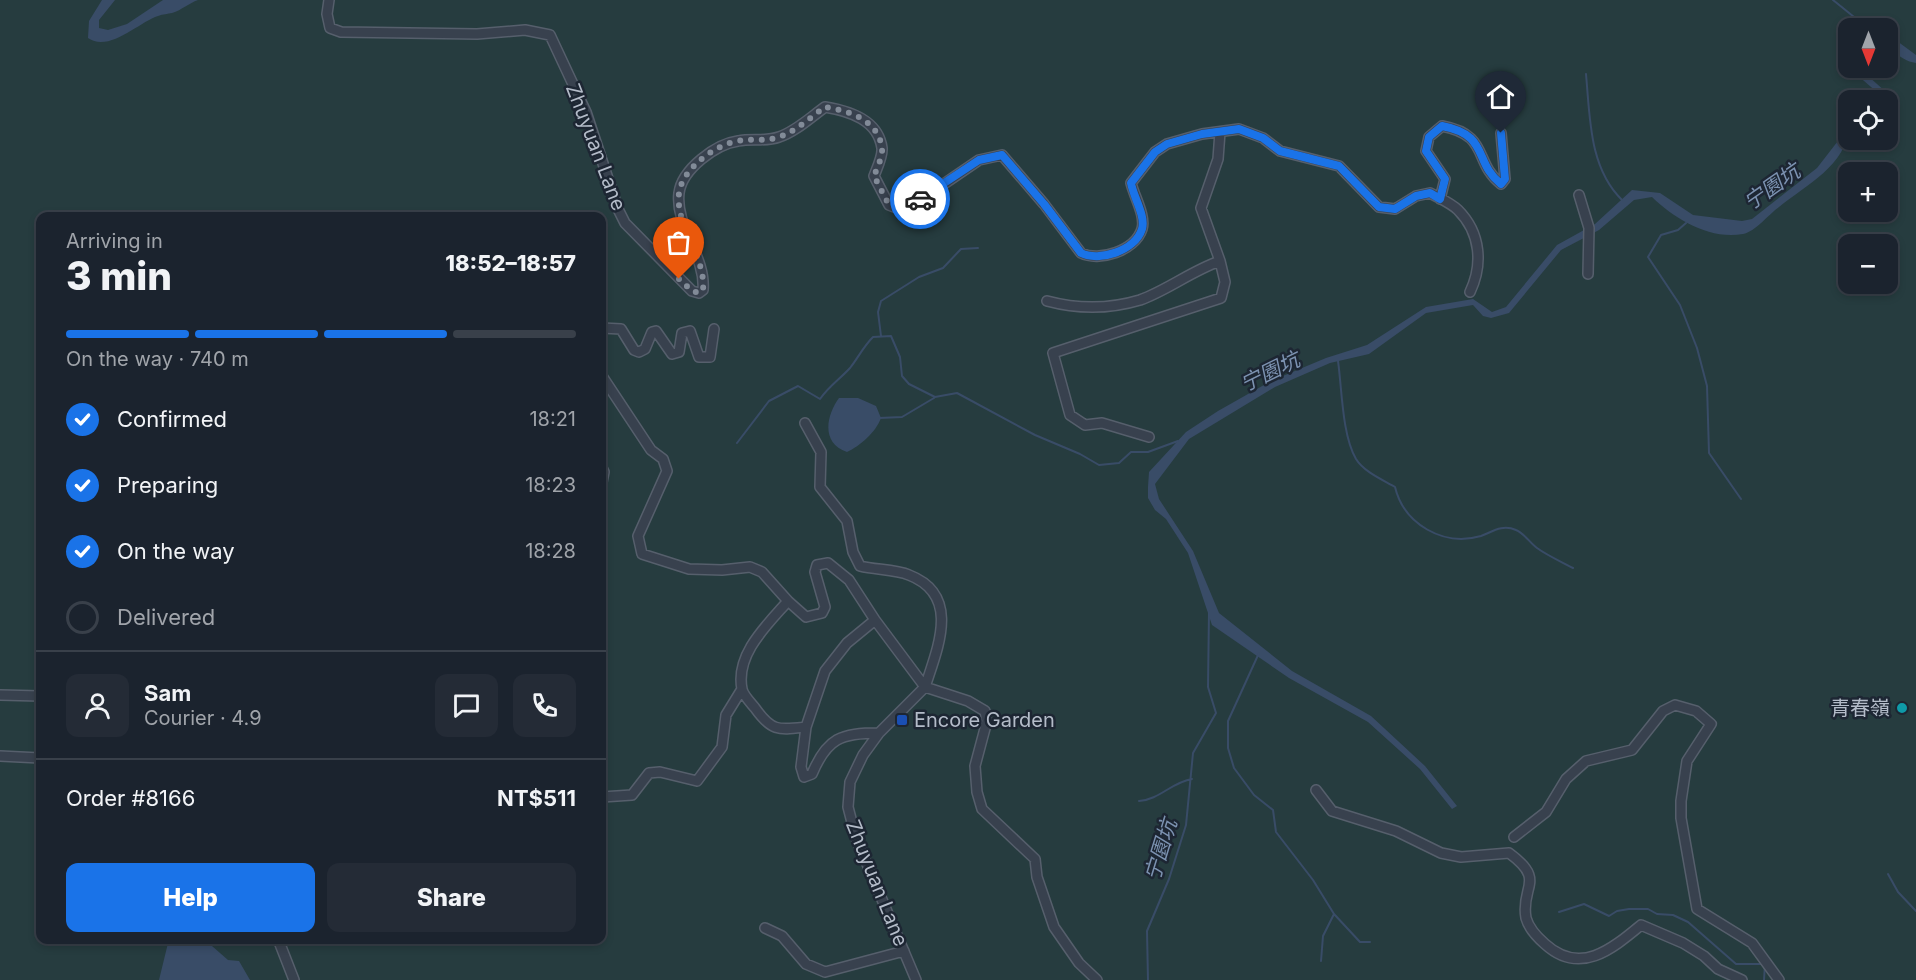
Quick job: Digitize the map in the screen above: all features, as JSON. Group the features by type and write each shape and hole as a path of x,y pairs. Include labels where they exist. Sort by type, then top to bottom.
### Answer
{"street":[{"name":"Zhuyuan Lane","path":"329,0 327,14 330,28 340,32 477,34 525,30 550,35 586,112 618,209 625,223 692,291 699,293 703,290 703,272 682,213 679,192 688,174 722,146 739,140 765,141 782,136 825,107 839,109 864,119 875,128 882,150 874,176 889,205 899,209 913,205 979,160 1002,155 1037,195 1081,253 1087,256 1113,254 1126,248 1142,230 1142,219 1131,183 1155,152 1184,139 1220,132 1239,129 1253,133 1280,151 1339,166 1379,207 1395,209 1416,196 1430,193 1440,199"},
{"path":"1470,292 1479,273 1479,254 1468,225 1458,210 1440,199 1445,179 1426,151 1429,137 1442,126 1457,129 1476,141 1492,177 1501,184 1505,179 1501,133"},
{"path":"1149,437 1102,423 1085,425 1070,415 1053,352 1221,298 1225,282 1201,208 1218,159 1220,132"},
{"path":"1579,195 1590,228 1588,274"},
{"path":"1047,301 1071,307 1107,306 1140,300 1196,269 1220,261"},
{"path":"606,328 621,329 634,350 639,352 645,349 652,332 656,331 672,354 679,352 682,333 690,331 699,357 705,358 710,357 714,329"},
{"path":"606,382 651,450 663,459 666,471 638,536 642,554 689,569 722,570 750,567 762,572 806,617 822,613 825,607 815,572 817,565 828,563 849,580 874,620 926,687 968,701 985,711 987,722 975,766 977,792 982,809 1035,858 1037,877 1053,927 1079,963 1097,980"},
{"path":"805,423 821,452 820,487 847,521 853,552 860,566 907,574 926,583 937,594 943,633 926,687"},
{"path":"606,797 632,795 649,773 660,772 697,781 722,747 726,714 742,689 744,661 759,634 788,601"},
{"path":"874,620 847,644 825,671 806,727 801,767 804,777 812,774 825,748 834,740 850,734 879,733"},
{"name":"Zhuyuan Lane","path":"916,980 856,838 848,807 854,769 879,733 926,687"},
{"path":"742,689 764,721 778,730 806,727"},
{"path":"0,695 36,696"},
{"path":"1515,837 1545,812 1566,779 1586,761 1632,750 1663,711 1675,705 1696,711 1711,724 1687,761 1680,818 1696,909 1752,943 1779,980"},
{"path":"0,756 36,758"},
{"path":"1316,790 1332,811 1396,831 1441,853 1461,857 1509,853 1523,863 1531,879 1526,918 1534,933 1556,953 1577,958 1596,957 1613,948 1641,925 1683,943 1704,956 1718,969 1742,980"},
{"path":"765,927 782,936 806,964 825,972 904,951"},
{"path":"280,944 294,980"}],"green space":[{"path":"0,0 1916,0 1916,980 0,980"}],"water":[{"path":"102,0 115,0 99,20 99,28 108,30 127,24 163,0 198,0 176,12 150,19 124,35 105,42 96,42 88,38 89,21"},
{"path":"1898,42 1916,55 1916,63 1904,59 1899,55"},
{"path":"1861,78 1870,78 1884,90 1875,90"},
{"path":"1838,141 1838,150 1842,150 1841,153 1823,173 1748,233 1743,234 1730,235 1705,231 1671,213 1652,197 1634,200 1599,230 1561,250 1509,313 1491,318 1483,316 1473,305 1426,313 1369,354 1330,363 1275,387 1189,439 1155,484 1159,499 1193,551 1219,613 1292,671 1371,716 1425,766 1457,806 1452,809 1420,769 1368,722 1289,678 1212,625 1188,553 1166,519 1155,510 1148,498 1149,472 1186,432 1271,381 1326,358 1367,345 1426,307 1473,299 1492,312 1506,307 1557,245 1595,224 1632,190 1660,193 1693,215 1742,221 1752,219 1817,168"},
{"path":"839,398 858,398 876,406 881,418 867,438 847,452 833,442 828,428 831,413"},
{"path":"168,944 210,944 228,960 239,961 250,980 159,980"}],"waterway":[{"path":"1833,0 1855,18"},
{"path":"1586,74 1590,124 1597,157 1611,187 1622,200"},
{"path":"1686,223 1678,230 1661,235 1648,257 1680,305 1697,348 1707,386 1709,453 1741,499"},
{"path":"881,336 878,312 881,301 919,277 943,268 961,249 978,248"},
{"path":"737,443 769,401 798,386 820,399 850,368 873,337 891,336 900,357 902,376 909,384 935,397 957,393 1035,435 1080,454 1099,465 1119,463 1131,452 1148,452 1178,441"},
{"path":"1338,361 1345,425 1351,449 1359,464 1395,487 1407,512 1416,522 1439,535 1467,539 1502,528 1511,528 1522,533 1541,551 1573,568"},
{"path":"879,418 902,417 934,398"},
{"name":"宁園坑","path":"1148,980 1147,931 1169,879 1186,825 1193,753 1216,713 1208,687 1209,611"},
{"path":"1259,653 1228,721 1228,748 1234,768 1254,795 1273,810 1276,832 1313,880 1334,914 1360,942 1370,942"},
{"path":"1139,801 1153,798 1192,779"},
{"path":"1888,874 1898,892 1916,911"},
{"path":"1559,912 1584,904 1609,916 1617,911 1629,909 1648,909 1657,914 1673,915 1688,922 1736,964 1765,964 1764,980"},
{"path":"1321,961 1323,936 1334,914"}],"way so far":[{"path":"679,279 692,291 699,293 703,290 703,272 687,230 679,192 688,174 699,162 722,146 739,140 765,141 782,136 825,107 839,109 864,119 875,128 882,150 874,176 889,205 899,209 913,205 920,199"}],"place":[{"name":"青春嶺","path":"1902,708"},
{"name":"Encore Garden","path":"902,720"}],"route":[{"path":"920,199 979,160 1002,155 1015,168 1081,253 1087,256 1113,254 1126,248 1142,230 1142,219 1134,200 1131,183 1155,152 1167,144 1202,134 1239,129 1263,138 1280,151 1300,158 1339,166 1379,207 1395,209 1416,196 1430,193 1440,199 1445,179 1426,151 1429,137 1442,126 1457,129 1476,141 1492,177 1501,184 1505,179 1501,133"}]}
